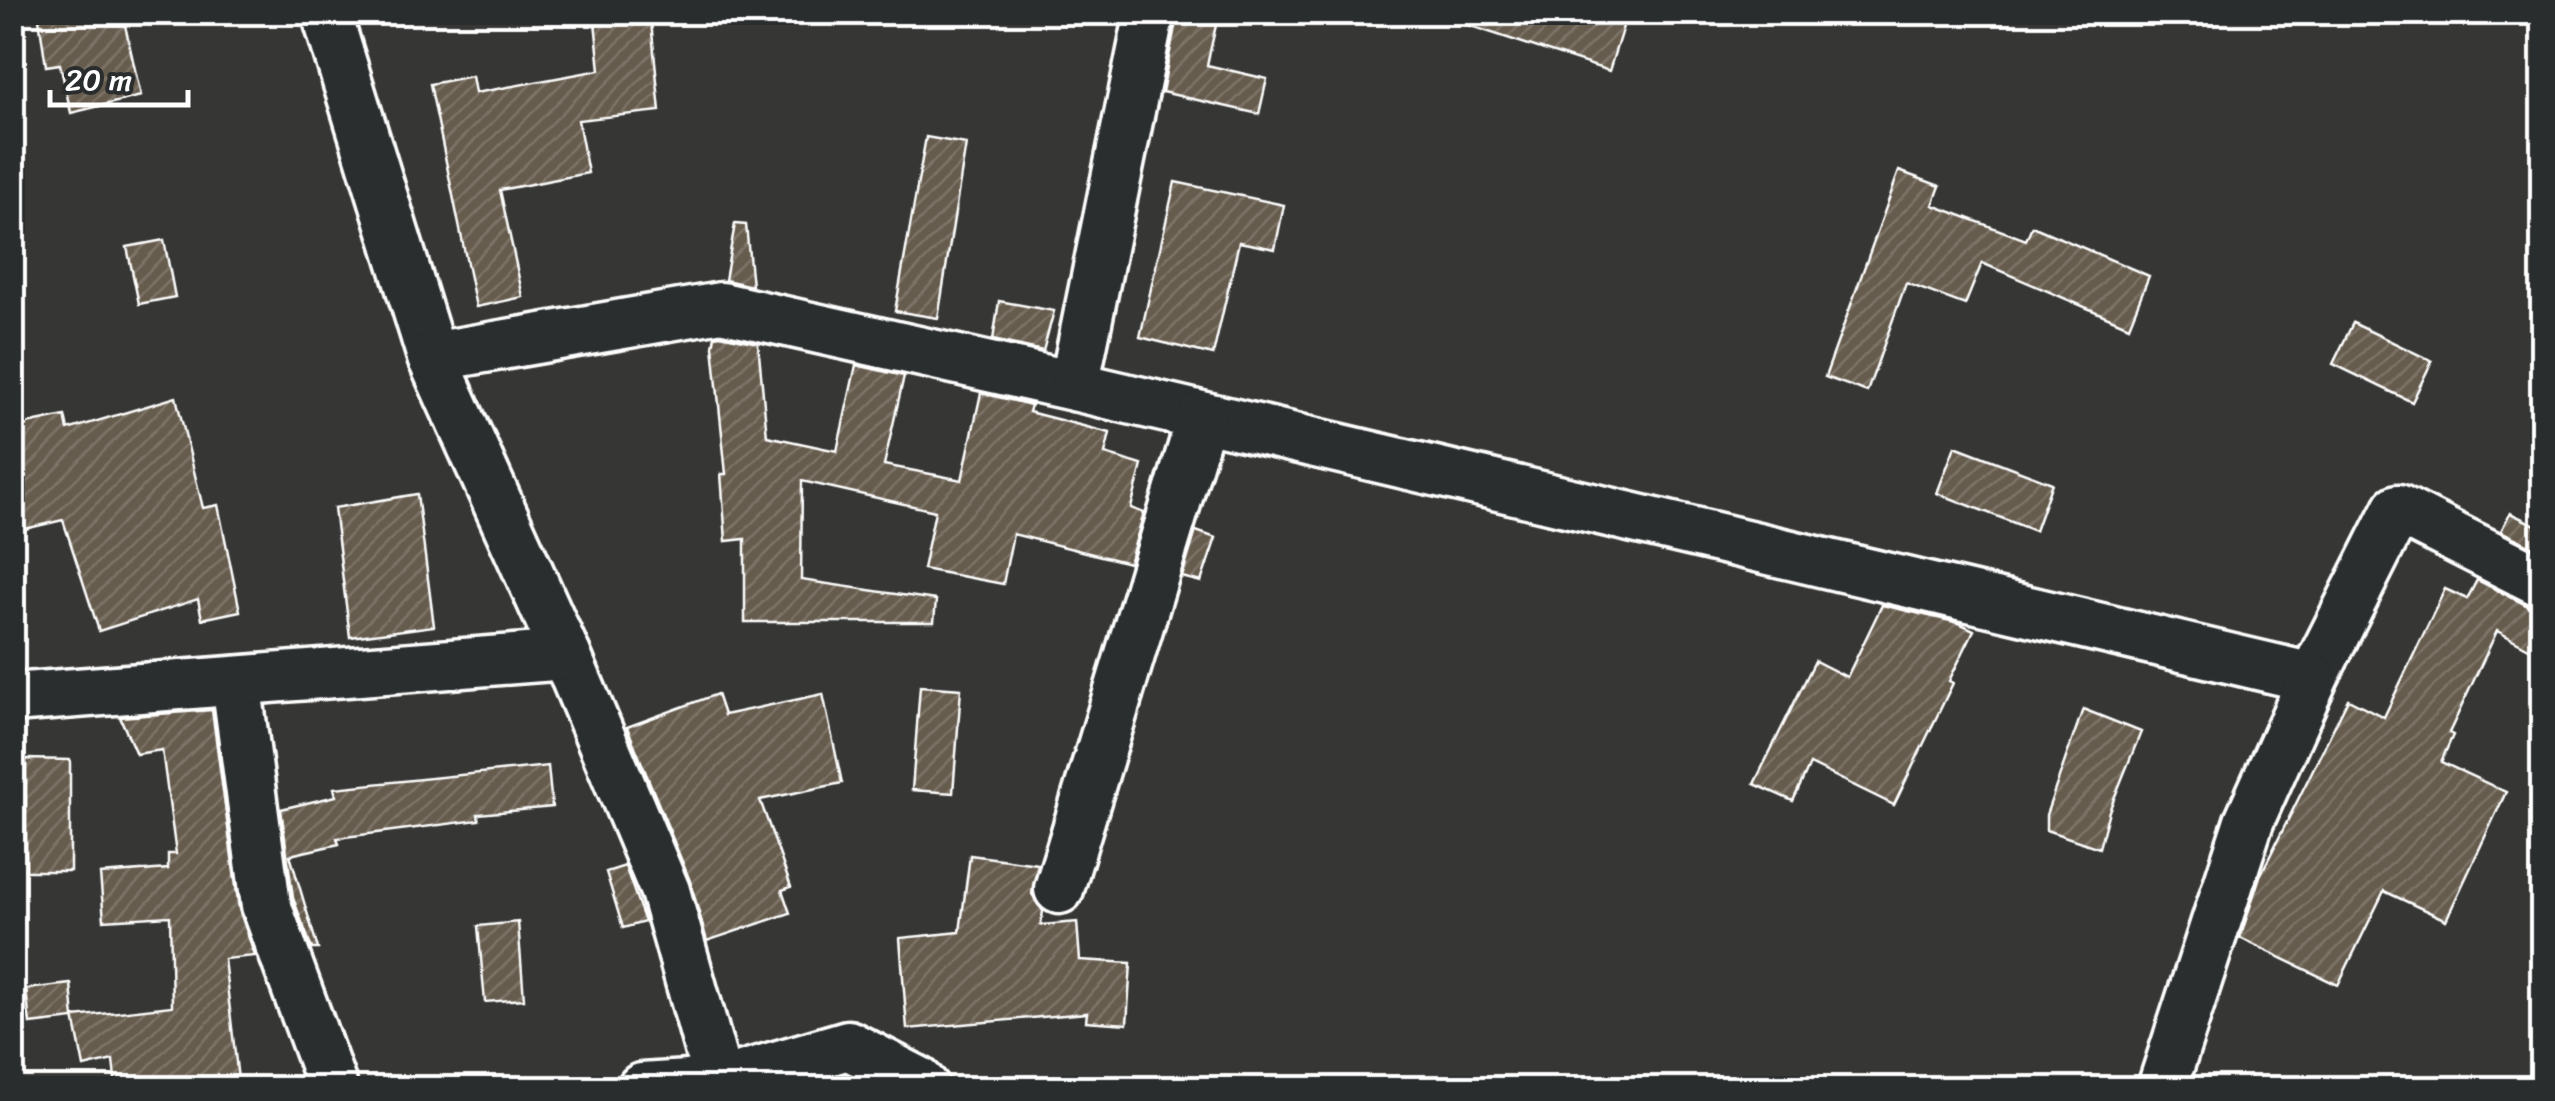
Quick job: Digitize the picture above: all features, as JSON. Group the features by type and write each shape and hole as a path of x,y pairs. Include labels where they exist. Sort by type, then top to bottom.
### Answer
{"street":[{"path":"326,12 432,357 566,655 664,891 719,1086"},
{"path":"1074,386 1150,12"},
{"path":"432,357 721,307 1074,386 2312,678"},
{"path":"1059,889 1202,416"},
{"path":"2162,1088 2249,821 2312,678 2398,509 2542,582"},
{"path":"12,698 566,655"},
{"path":"236,681 266,904 333,1088"},
{"path":"642,1088 719,1086 848,1045 925,1088"}],"building":[{"path":"38,12 122,12 141,96 71,113 60,64 46,66"},
{"path":"594,12 650,12 660,111 578,120 588,173 500,190 523,297 476,307 430,84 472,76 475,93 600,70"},
{"path":"1178,12 1219,12 1207,65 1267,79 1259,114 1162,92"},
{"path":"1453,12 1601,12 1625,20 1609,71 1452,20"},
{"path":"926,137 966,144 938,318 895,311"},
{"path":"1899,171 1940,186 1933,205 2026,240 2032,226 2149,276 2129,326 1982,263 1965,305 1906,283 1867,392 1825,377"},
{"path":"1175,182 1284,205 1275,249 1239,242 1213,355 1140,337"},
{"path":"735,224 746,225 752,286 725,280"},
{"path":"164,240 175,297 139,304 127,247"},
{"path":"999,301 1054,311 1043,351 993,340"},
{"path":"2353,323 2432,361 2412,402 2333,364"},
{"path":"715,336 758,343 767,436 837,451 856,365 904,376 884,465 962,480 981,393 1031,405 1029,412 1110,433 1105,454 1142,465 1131,508 1144,513 1129,563 1013,534 1003,584 923,569 935,511 802,481 801,580 936,600 934,622 745,622 745,539 726,541 721,474 726,474 713,346"},
{"path":"176,397 203,508 218,505 240,611 202,619 198,599 99,631 63,520 12,532 12,427 65,416 68,430"},
{"path":"1955,446 2052,483 2035,531 1937,493"},
{"path":"417,494 434,626 350,637 334,508"},
{"path":"2510,513 2542,528 2542,551 2501,531"},
{"path":"1196,531 1216,538 1201,582 1182,577"},
{"path":"2477,580 2530,607 2542,609 2542,655 2497,631 2449,733 2453,735 2441,762 2506,792 2446,920 2384,891 2338,985 2240,938 2260,876 2348,699 2384,717 2445,589 2467,599"},
{"path":"1882,605 1974,630 1894,805 1810,764 1793,801 1754,784 1815,661 1847,677"},
{"path":"920,686 961,689 953,793 912,790"},
{"path":"717,694 724,715 823,694 842,783 760,800 791,887 782,890 790,913 707,941 690,881 627,727"},
{"path":"2083,709 2141,732 2109,811 2099,848 2046,830 2046,815"},
{"path":"212,710 239,909 255,956 224,959 239,1088 116,1088 113,1060 84,1067 74,1017 172,1006 170,916 104,920 100,874 168,869 168,854 176,854 162,750 136,754 120,717"},
{"path":"26,759 70,760 70,871 26,871"},
{"path":"548,766 552,807 478,814 479,820 337,838 339,844 290,855 318,949 312,949 293,898 281,809 336,796 334,788"},
{"path":"970,855 1038,864 1032,894 1043,911 1041,925 1077,922 1080,960 1131,963 1127,1024 1086,1021 1087,1013 907,1029 900,938 960,932"},
{"path":"625,866 645,922 623,928 606,872"},
{"path":"518,922 524,999 485,1002 478,926"},
{"path":"71,984 74,1019 30,1024 26,989"}]}
